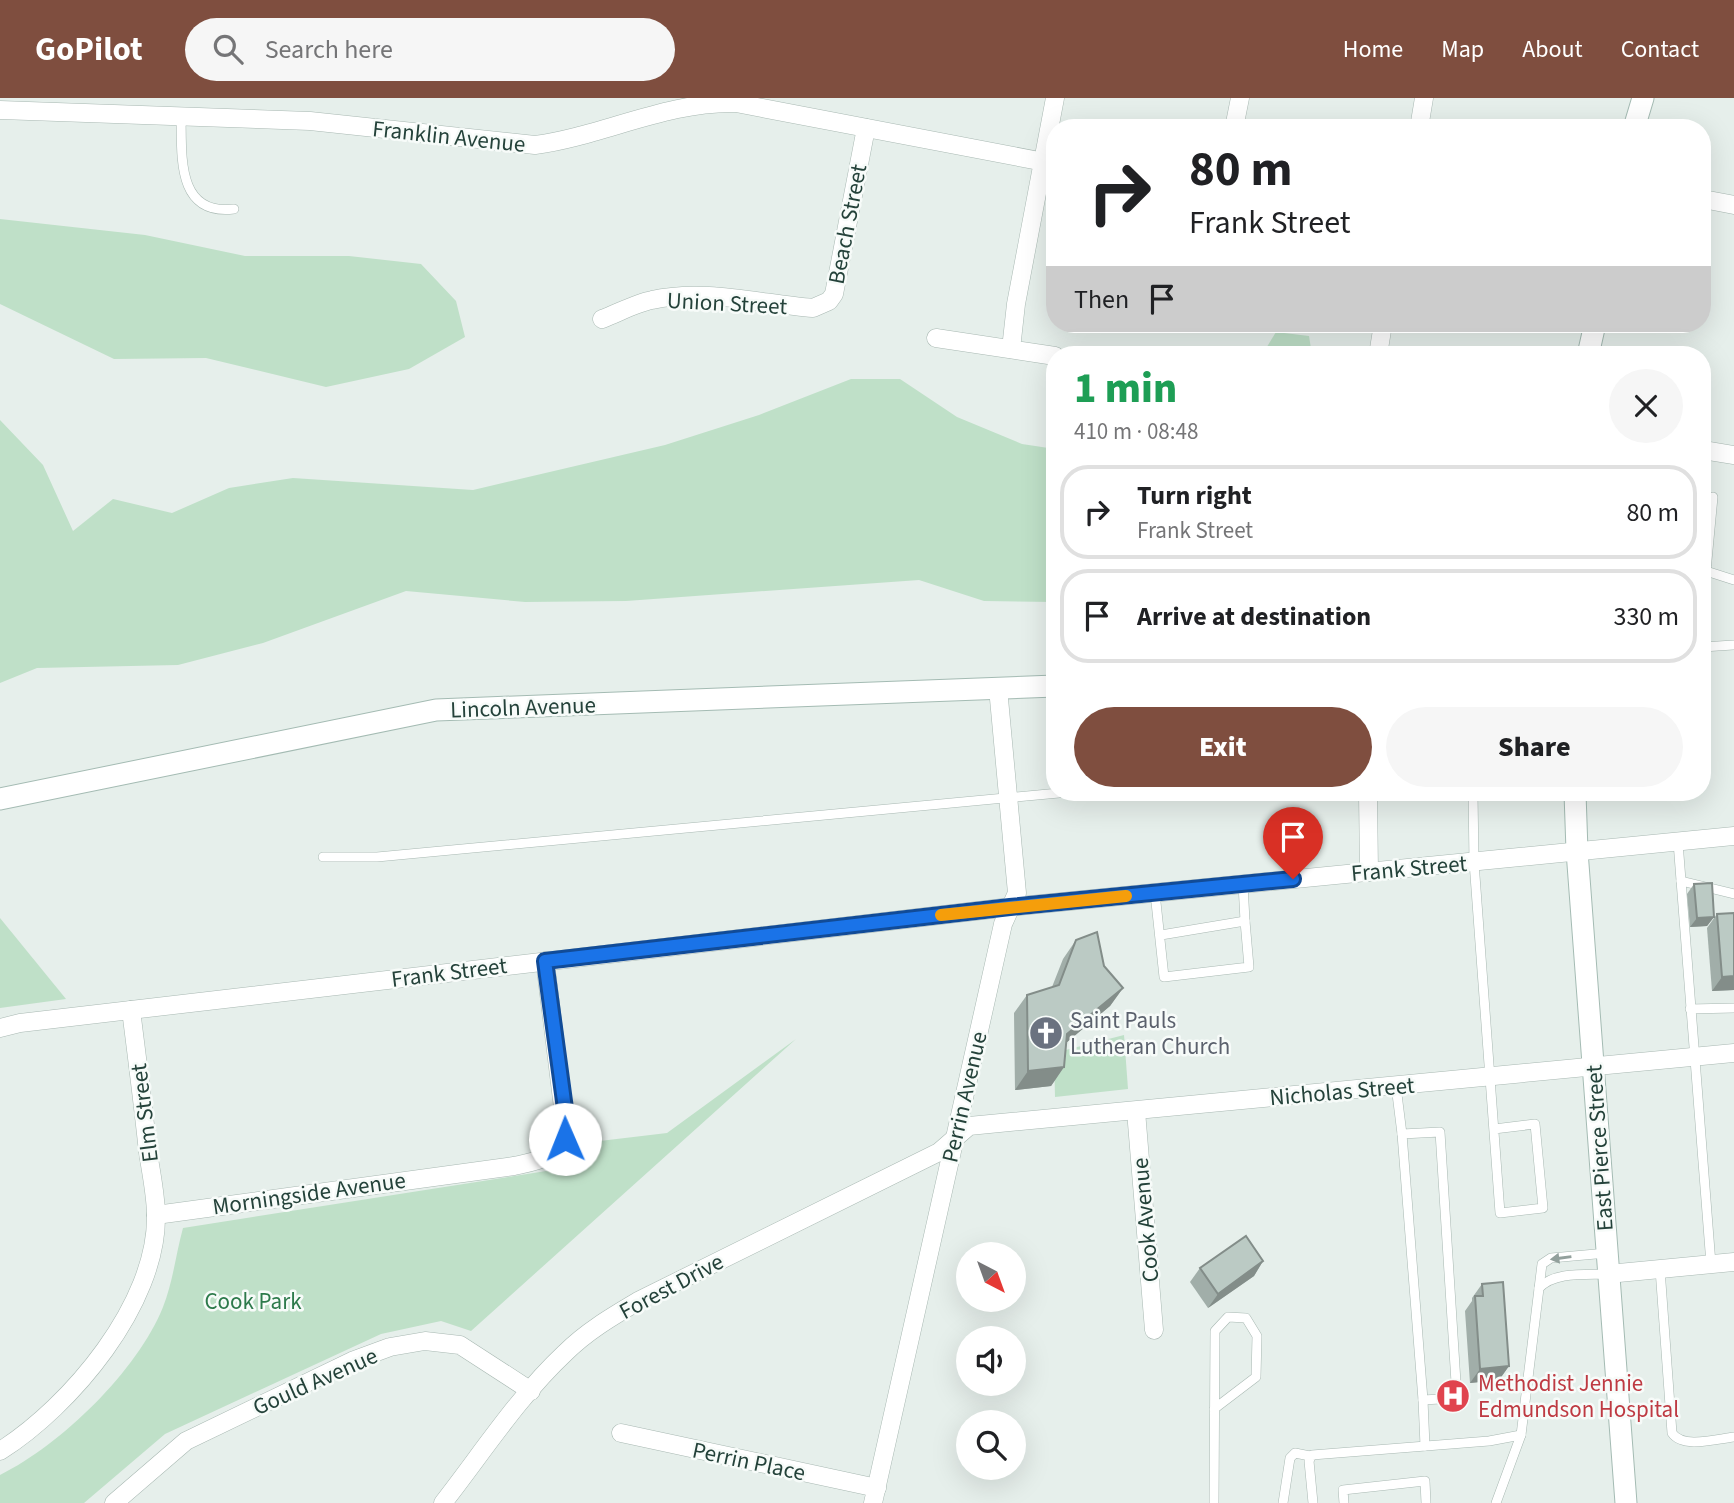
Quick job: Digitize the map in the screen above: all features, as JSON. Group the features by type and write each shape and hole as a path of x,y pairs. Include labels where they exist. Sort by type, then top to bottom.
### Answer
{"street":[{"path":"1053,119 1055,98"},
{"path":"1236,119 1240,98"},
{"path":"1420,119 1424,98"},
{"path":"1637,119 1643,98"},
{"name":"Franklin Avenue","path":"0,110 310,121 514,145 565,141 712,102 736,103 1046,162"},
{"name":"Beach Street","path":"813,308 829,301 834,294 866,128"},
{"path":"1010,349 1016,304 1046,176"},
{"path":"1711,201 1734,205"},
{"name":"Union Street","path":"602,319 652,300 668,298 699,297 813,308"},
{"path":"936,338 1046,355"},
{"path":"1711,451 1734,455"},
{"name":"Lincoln Avenue","path":"0,799 436,710 1046,686"},
{"name":"Perrin Avenue","path":"875,1496 1003,924 1017,885 998,688"},
{"path":"1368,801 1369,872"},
{"name":"East Pierce Street","path":"1575,801 1626,1503"},
{"name":"Frank Street","path":"0,1028 20,1023 1010,907 1734,836"},
{"name":"Morningside Avenue","path":"156,1215 514,1166 553,1154 560,1147 566,1132 545,961"},
{"name":"Elm Street","path":"131,1010 156,1215"},
{"name":"Nicholas Street","path":"954,1139 969,1126 1734,1053"},
{"name":"Cook Avenue","path":"1136,1111 1154,1330"},
{"name":"Forest Drive","path":"443,1503 531,1391 565,1352 597,1326 640,1300 939,1152 954,1139"},
{"path":"0,1451 43,1420 69,1396 106,1349 138,1289 149,1259 156,1215"},
{"path":"1608,1264 1660,1269 1734,1262"},
{"name":"Gould Avenue","path":"114,1503 186,1441 335,1369 390,1347 425,1340 460,1345 531,1391"},
{"name":"Perrin Place","path":"621,1433 875,1496"}],"lane":[{"path":"181,116 182,174 193,196 219,211 234,209"},
{"path":"1711,513 1713,497"},
{"path":"1711,572 1734,580"},
{"path":"1711,647 1733,645"},
{"path":"323,857 377,858 1046,794"},
{"path":"1473,801 1474,862 1500,1213 1543,1208 1535,1124 1494,1129"},
{"path":"1678,842 1712,1264"},
{"path":"1681,881 1734,894"},
{"path":"1155,893 1164,977 1246,969 1249,962 1243,884"},
{"path":"1161,935 1245,921"},
{"path":"1690,1009 1734,1008"},
{"path":"1396,1086 1426,1446"},
{"path":"1402,1134 1440,1132 1457,1398 1423,1400"},
{"path":"1496,1503 1521,1435 1542,1264 1551,1258 1608,1264"},
{"path":"1538,1290 1546,1281 1608,1264"},
{"path":"1660,1269 1672,1433 1676,1439 1685,1442 1734,1437"},
{"path":"1214,1409 1256,1377 1257,1336 1246,1318 1228,1317 1215,1331 1214,1409 1214,1503"},
{"path":"1283,1503 1290,1458 1295,1453 1310,1457 1521,1435"},
{"path":"1310,1457 1313,1503"},
{"path":"1344,1503 1343,1490 1425,1481 1426,1503"}],"green space":[{"path":"0,219 145,235 245,256 349,256 421,264 456,301 465,337 409,369 326,387 206,358 114,359 0,304"},
{"path":"1275,333 1284,333 1309,336 1311,346 1267,346"},
{"path":"851,379 900,379 957,417 1022,444 1046,448 1046,602 984,601 919,580 626,601 525,602 406,591 263,643 178,665 37,668 0,683 0,420 43,465 73,531 113,499 172,513 229,488 293,478 473,490 665,445 759,415"},
{"path":"0,918 66,999 0,1008"},
{"path":"1124,1035 1128,1089 1055,1097 1054,1053"},
{"name":"Cook Park","path":"796,1039 471,1331 441,1321 381,1334 165,1434 84,1503 0,1503 0,1475 48,1445 72,1425 117,1380 136,1356 163,1307 183,1228 559,1169 583,1143 667,1133"}],"building":[{"path":"1712,883 1714,917 1697,918 1694,884"},
{"path":"1734,913 1734,976 1722,977 1717,914"},
{"name":"Saint Pauls Lutheran Church","path":"1097,932 1104,966 1123,988 1067,1034 1064,1067 1028,1071 1027,995 1059,985 1076,940"},
{"path":"1246,1236 1263,1261 1218,1294 1200,1268"},
{"path":"1503,1282 1509,1366 1480,1369 1475,1296 1483,1296 1482,1284"}],"slow traffic":[{"path":"941,915 1126,896"}],"place":[{"name":"Saint Pauls Lutheran Church","path":"1046,1033"},
{"name":"Methodist Jennie Edmundson Hospital","path":"1453,1396"}],"route":[{"path":"565,1139 566,1116 545,961 1010,907 1293,879"}]}
